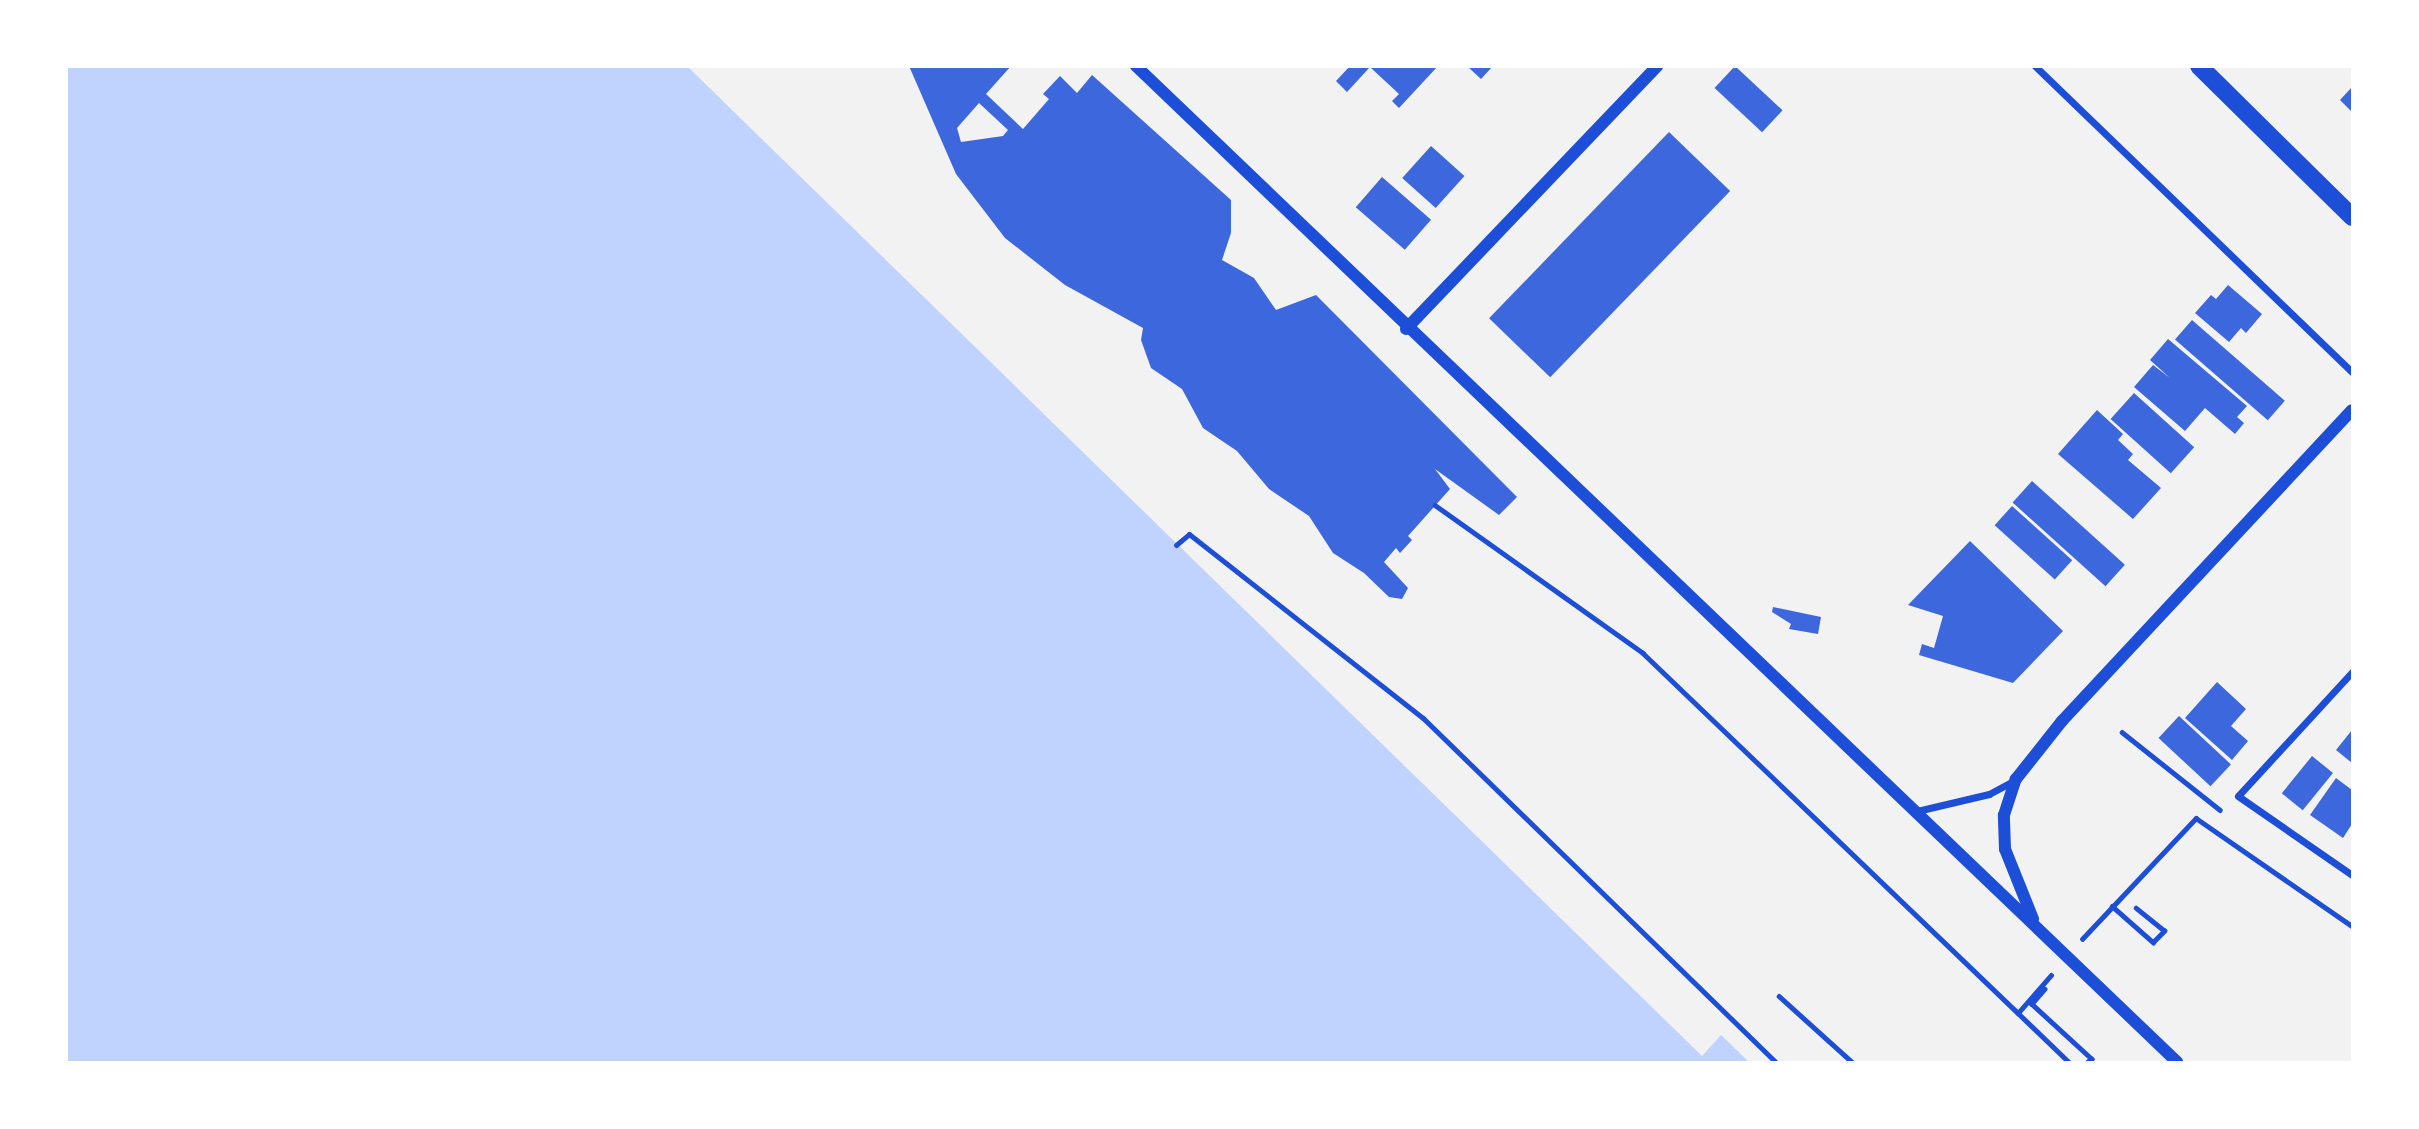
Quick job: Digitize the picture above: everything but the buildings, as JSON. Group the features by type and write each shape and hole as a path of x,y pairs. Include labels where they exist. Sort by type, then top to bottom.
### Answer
{"main road":[{"path":"2199,66 2353,217"}],"street":[{"path":"1136,66 1406,329 1917,811 2177,1062"},
{"path":"1406,329 1657,66"},
{"path":"2035,66 2353,372"},
{"path":"2039,931 2005,849 2004,815 2016,779 2062,721 2353,410"},
{"path":"2353,672 2238,796 2353,875"},
{"path":"1917,811 1989,794 2016,779"}],"lane":[{"path":"1176,545 1189,534 1423,718 1776,1062"}],"path":[{"path":"2112,906 2153,942 2164,931 2136,908"},
{"path":"2045,989 2032,1004 2092,1059 2088,1062"},
{"path":"1779,996 1852,1062"},
{"path":"2018,1013 2069,1062"}],"water":[{"path":"66,67 688,67 1702,1056 1721,1035 1749,1062 67,1062"}]}
